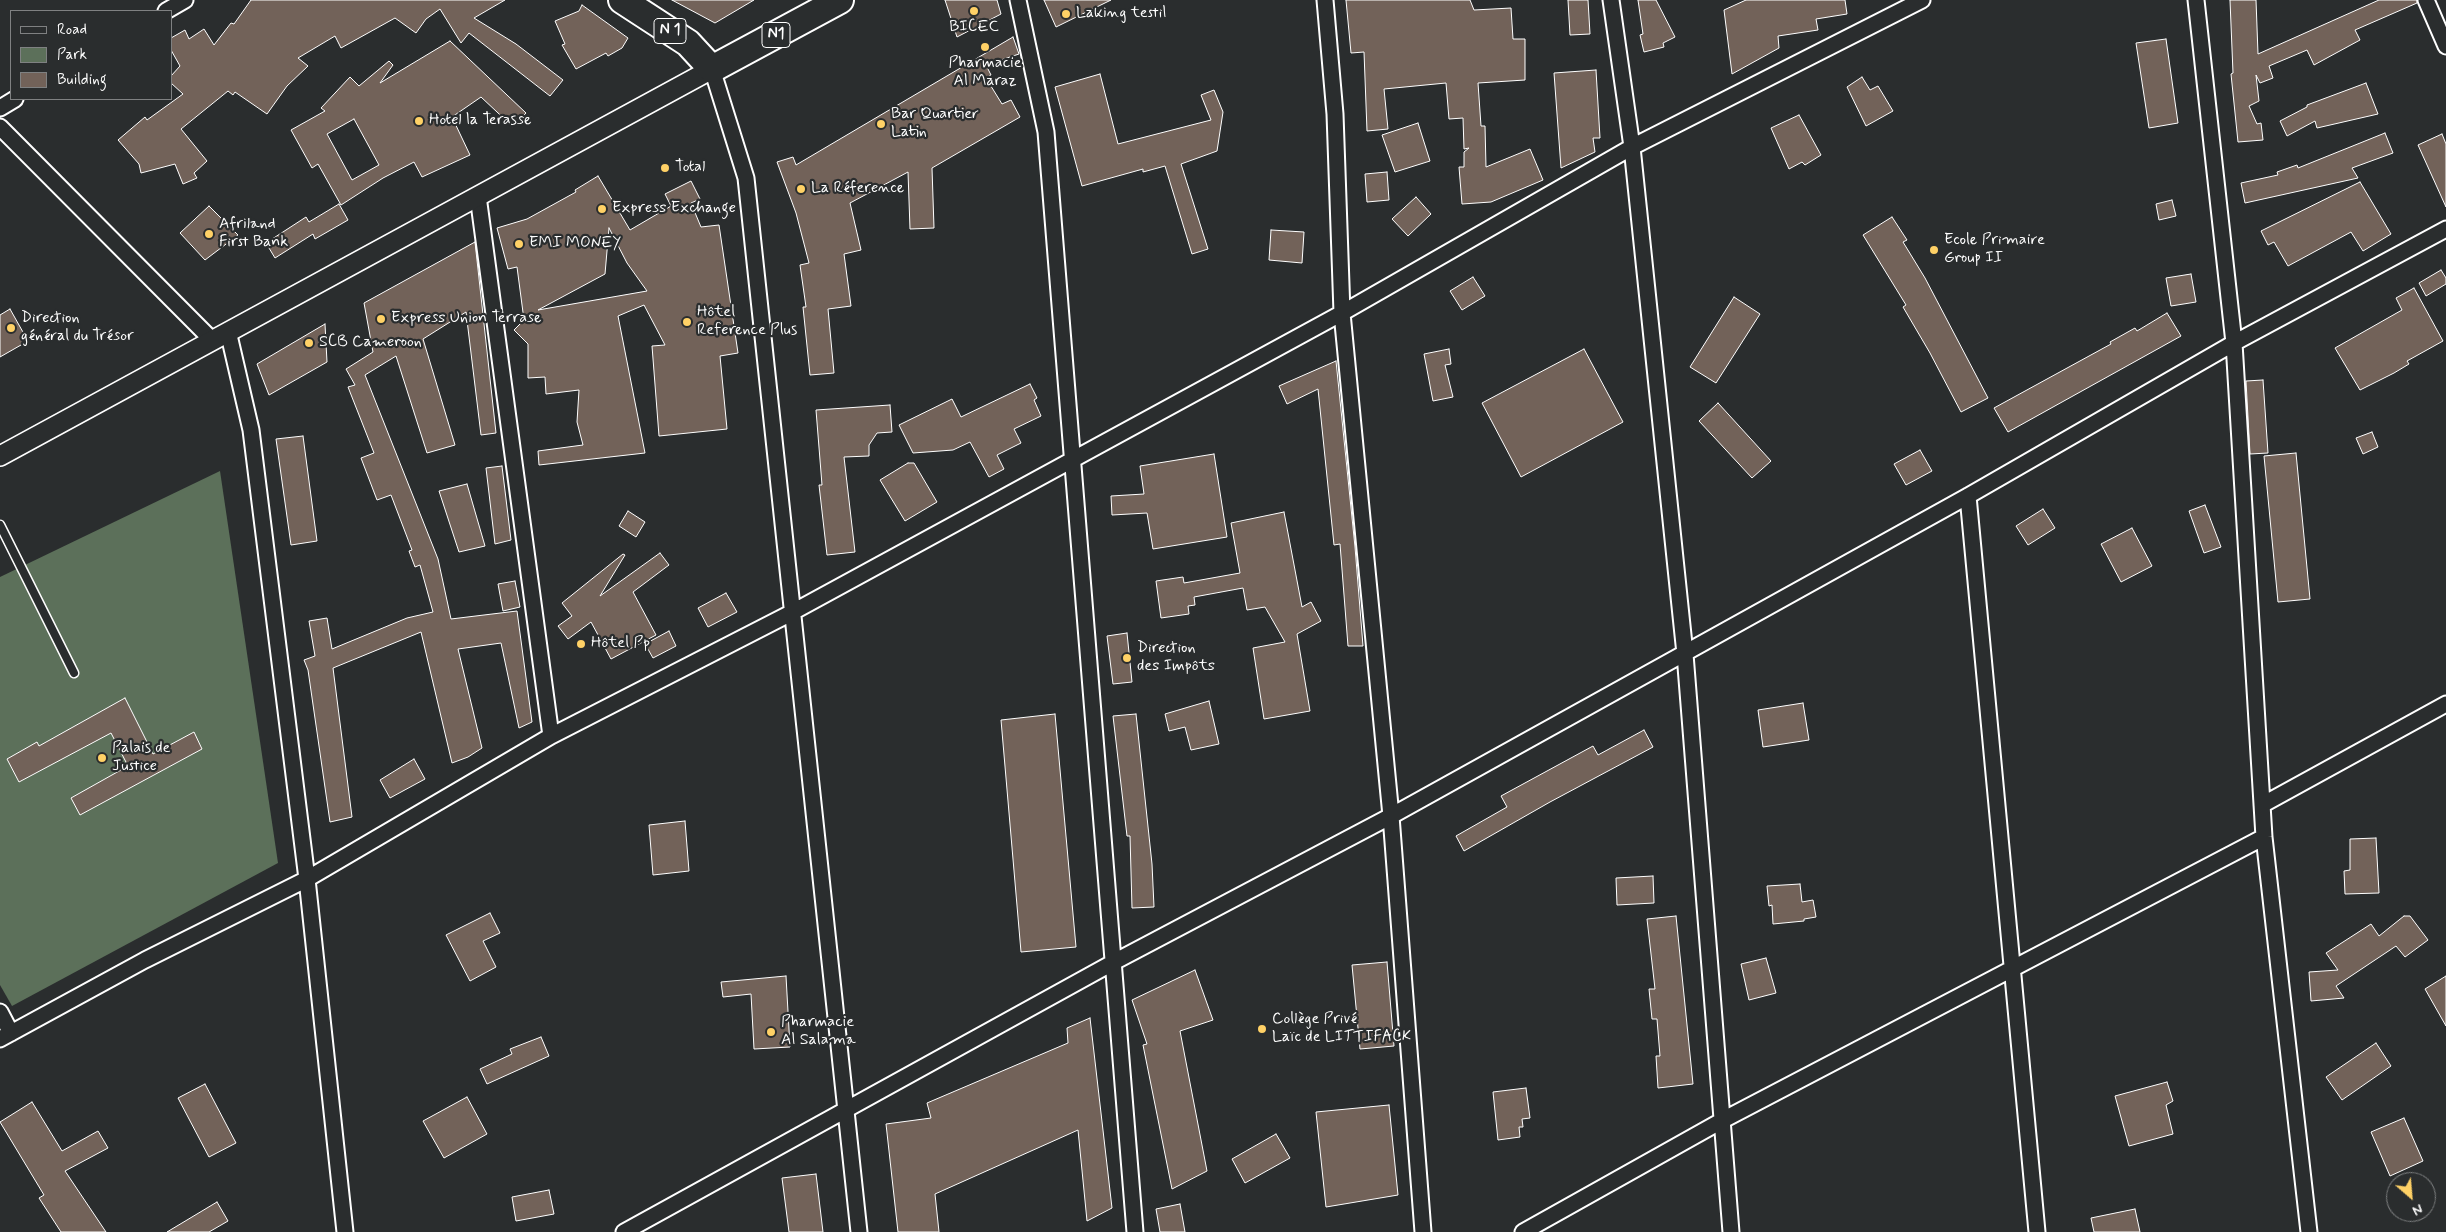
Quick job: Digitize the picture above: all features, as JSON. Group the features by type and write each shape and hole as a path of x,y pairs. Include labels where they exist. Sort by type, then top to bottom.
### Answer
{"highway":[{"name":"N 1","path":"622,0 688,43 712,69"},
{"name":"N1","path":"712,69 840,0"}],"street":[{"path":"168,10 185,0"},
{"path":"1018,0 1046,132 1071,461 1135,1232"},
{"path":"1325,0 1336,114 1342,313 1391,816 1423,1232"},
{"path":"1612,0 1632,147 1686,654 1731,1232"},
{"path":"0,1012 6,1036 145,960 307,879 551,736 792,613 1071,461 1342,313 1632,147 1922,0"},
{"path":"2196,0 2234,343 2264,837 2309,1232"},
{"path":"2426,0 2446,46"},
{"path":"0,456 712,69 746,178 859,1232"},
{"path":"0,108 13,100"},
{"path":"0,127 220,335 251,430 307,879 345,1232"},
{"path":"478,196 551,736"},
{"path":"624,1232 1114,962 1391,816 1686,654 1968,496 2234,343 2446,229"},
{"path":"1968,496 2037,1232"},
{"path":"2262,805 2446,704"},
{"path":"1523,1232 1723,1120 2264,837"}],"lane":[{"path":"0,524 74,674"}],"green space":[{"path":"220,471 278,863 12,1006 0,985 0,577"}],"building":[{"path":"251,0 505,0 474,18 516,44 563,80 550,96 469,33 461,43 440,9 426,19 416,33 395,18 341,48 335,36 298,58 308,66 287,86 267,114 235,92 233,95 228,91 181,129 207,161 194,173 197,178 183,184 175,164 141,173 139,164 118,140 145,117 147,120 183,94 172,84 172,75 180,66 172,52 172,37 185,30 189,39 204,29 214,45 231,23 234,24"},
{"path":"672,0 754,0 715,23"},
{"name":"BICEC","path":"945,0 997,0 1001,14 957,37"},
{"name":"Laking testil","path":"1044,0 1111,0 1056,27"},
{"path":"1346,0 1470,0 1474,10 1511,8 1513,39 1525,39 1525,80 1478,83 1481,126 1485,126 1486,167 1530,149 1543,180 1491,202 1462,204 1459,167 1464,167 1464,152 1469,148 1464,149 1463,118 1449,119 1446,83 1384,89 1388,129 1367,131 1364,52 1351,53"},
{"path":"1568,0 1588,0 1590,34 1570,35"},
{"path":"1638,0 1656,0 1675,37 1663,43 1664,47 1644,52 1640,35 1643,34"},
{"path":"1746,0 1845,0 1847,14 1816,19 1818,30 1778,36 1779,48 1732,74 1724,10"},
{"path":"2230,0 2256,0 2258,54 2379,0 2417,0 2417,3 2355,30 2360,40 2314,65 2307,50 2269,66 2273,78 2260,83 2256,75 2259,101 2249,106 2257,124 2261,123 2263,140 2238,142 2231,74 2233,73"},
{"path":"582,5 628,38 622,48 608,56 606,53 576,69 562,45 565,44 555,21 579,11"},
{"path":"1013,37 1019,54 986,65 991,75 986,78 1002,104 1011,100 1020,117 932,168 934,228 910,229 908,172 850,203 861,250 844,254 851,306 828,309 834,373 810,375 803,307 806,307 800,265 809,263 796,213 777,162 793,157 796,165"},
{"path":"2166,39 2178,123 2149,128 2136,43"},
{"path":"450,41 526,113 513,127 481,97 452,117 470,155 422,177 414,162 383,178 341,205 318,164 312,168 291,130 325,111 321,108 350,77 359,86 389,61 393,65 380,83","holes":["354,119 379,165 352,180 327,134"]},
{"path":"1596,70 1600,138 1593,138 1595,152 1561,168 1554,73"},
{"path":"1100,74 1118,144 1211,120 1201,95 1214,90 1223,112 1217,151 1181,164 1208,249 1192,254 1165,166 1143,172 1143,169 1082,186 1055,87"},
{"path":"1862,77 1870,90 1878,86 1893,111 1866,126 1847,87"},
{"path":"2366,83 2378,114 2317,128 2315,121 2287,136 2280,121 2307,107 2307,105"},
{"path":"1799,115 1821,155 1805,165 1802,162 1789,169 1771,128"},
{"path":"1418,123 1430,161 1395,172 1382,135"},
{"path":"2385,133 2393,153 2352,168 2358,178 2245,203 2241,183 2278,175 2277,172 2297,165 2298,168"},
{"path":"2442,134 2446,144 2446,207 2418,145"},
{"path":"1387,172 1389,200 1367,202 1365,174"},
{"path":"598,176 630,230 671,206 665,194 691,181 700,199 691,203 701,227 719,225 738,353 720,356 727,429 659,436 652,346 665,345 644,305 618,316 645,453 539,465 538,451 583,445 577,422 579,390 546,394 545,377 528,378 528,344 514,330 524,320 517,267 508,269 497,228 527,219 576,192 575,190","holes":["609,228 627,263 647,291 538,310 605,274"]},
{"path":"2360,182 2391,234 2363,251 2351,232 2288,266 2274,242 2268,245 2261,231"},
{"path":"1416,197 1431,214 1408,236 1392,219"},
{"path":"2172,200 2176,216 2159,220 2156,204"},
{"path":"339,204 348,220 315,239 313,234 275,258 266,243 306,217 309,222"},
{"name":"Afriland First Bank","path":"209,206 238,235 205,260 180,233"},
{"path":"1892,217 1907,240 1903,242 1925,278 1988,398 1961,412 1903,307 1906,305 1863,235"},
{"path":"1271,230 1304,232 1302,263 1269,260"},
{"path":"475,242 496,433 481,435 466,312 423,339 455,445 427,453 396,356 365,375 438,559 451,619 517,611 532,722 519,728 501,643 458,649 482,748 468,757 452,763 421,632 333,668 352,817 330,822 308,670 304,660 315,656 309,621 327,618 332,649 407,618 433,612 420,565 415,567 409,551 412,550 391,495 377,500 361,458 374,453 348,387 355,385 346,369 373,352 364,303"},
{"path":"2441,270 2446,278 2446,284 2426,296 2419,283"},
{"path":"2191,274 2196,302 2171,306 2166,278"},
{"path":"1473,277 1485,296 1462,310 1450,291"},
{"path":"2414,288 2443,341 2407,361 2409,364 2394,373 2360,390 2335,348 2402,310 2396,298"},
{"path":"1734,297 1760,314 1716,383 1690,367"},
{"name":"Direction général du Trésor","path":"10,309 28,341 0,357 0,315"},
{"path":"2167,313 2181,336 2008,432 1994,408 2111,344 2110,342 2135,328 2137,331"},
{"name":"SCB Cameroon","path":"325,324 327,362 269,395 257,364"},
{"path":"1449,349 1451,364 1445,365 1453,397 1433,401 1424,354"},
{"path":"1584,349 1623,422 1521,477 1482,403"},
{"path":"1336,361 1363,646 1348,646 1340,544 1334,545 1318,389 1287,404 1279,386"},
{"path":"2263,380 2268,453 2250,454 2246,381"},
{"path":"1030,384 1037,398 1034,400 1041,416 1014,429 1021,443 997,455 1004,469 989,477 970,442 953,450 913,453 899,425 952,399 961,417"},
{"path":"1718,403 1771,461 1752,478 1699,421"},
{"path":"890,405 892,432 877,433 869,445 869,456 844,457 855,552 827,555 819,485 822,485 816,410"},
{"path":"2372,432 2378,447 2363,454 2356,438"},
{"path":"303,436 317,541 291,545 276,439"},
{"path":"1920,450 1932,471 1906,485 1894,464"},
{"path":"2296,453 2310,599 2278,602 2264,456"},
{"path":"1214,454 1227,537 1153,549 1147,513 1112,515 1111,496 1144,494 1140,466"},
{"path":"908,463 914,463 937,502 905,521 880,480"},
{"path":"502,466 511,540 495,544 486,468"},
{"path":"467,484 485,546 459,552 439,491"},
{"path":"2205,505 2221,547 2204,553 2189,511"},
{"path":"2043,509 2055,528 2028,545 2016,526"},
{"path":"628,511 645,522 636,537 619,526"},
{"path":"1284,512 1302,607 1311,602 1321,621 1297,634 1310,711 1264,719 1253,648 1285,642 1265,607 1247,610 1243,588 1194,597 1195,605 1188,606 1189,614 1161,618 1156,581 1183,577 1184,583 1240,573 1231,523"},
{"path":"2132,528 2152,566 2121,582 2101,544"},
{"path":"660,553 669,565 633,592 656,635 611,659 591,622 568,639 558,626 572,616 562,603 623,554 625,555 600,596"},
{"path":"515,581 520,607 503,611 498,584"},
{"path":"726,593 737,612 708,627 698,608"},
{"path":"669,631 676,646 653,658 645,644"},
{"path":"1127,633 1132,682 1113,684 1107,636"},
{"path":"125,698 153,754 194,732 202,749 80,815 71,798 128,766 111,733 19,782 7,759 37,742 39,746"},
{"path":"1209,701 1219,744 1191,750 1185,727 1169,731 1165,714"},
{"path":"1803,703 1809,740 1763,747 1758,710"},
{"path":"1055,714 1076,947 1021,952 1001,720"},
{"path":"1136,714 1152,864 1154,907 1132,908 1130,836 1127,836 1113,716"},
{"path":"1644,730 1653,747 1464,851 1456,836 1507,807 1501,796 1593,746 1598,755"},
{"path":"414,759 425,779 390,798 380,780"},
{"path":"685,821 689,871 653,875 649,825"},
{"path":"2376,838 2379,893 2345,894 2344,871 2350,870 2350,839"},
{"path":"1653,876 1654,903 1617,905 1616,878"},
{"path":"1800,884 1802,902 1813,900 1816,917 1804,919 1804,921 1773,924 1772,905 1769,906 1767,886"},
{"path":"490,913 500,933 483,941 496,967 470,981 446,935"},
{"path":"1676,916 1693,1084 1658,1088 1656,1056 1660,1056 1657,1019 1652,1019 1649,989 1655,989 1647,919"},
{"path":"2404,916 2410,916 2428,940 2405,957 2396,946 2336,986 2344,998 2311,1001 2309,972 2338,970 2326,953 2371,924 2379,936"},
{"path":"1766,958 1776,993 1749,1000 1741,964"},
{"path":"1387,962 1394,1046 1360,1049 1352,965"},
{"path":"1195,970 1213,1020 1180,1031 1207,1171 1172,1189 1143,1045 1147,1044 1132,1000"},
{"path":"786,976 790,1047 754,1049 751,994 723,997 721,982"},
{"path":"2446,976 2446,1026 2425,989"},
{"path":"1090,1018 1112,1208 1087,1221 1078,1130 935,1194 939,1232 898,1232 886,1124 931,1118 927,1103 1068,1043 1067,1028"},
{"path":"541,1037 549,1056 487,1084 480,1069 512,1054 510,1049"},
{"path":"2376,1043 2391,1066 2342,1100 2326,1077"},
{"path":"2167,1082 2173,1101 2166,1105 2173,1134 2129,1146 2115,1096"},
{"path":"205,1084 236,1143 209,1157 178,1098"},
{"path":"1526,1088 1530,1118 1522,1119 1523,1127 1519,1127 1520,1137 1498,1140 1493,1092"},
{"path":"467,1097 487,1134 444,1158 423,1121"},
{"path":"32,1102 62,1151 98,1131 108,1148 65,1171 106,1232 61,1232 39,1198 44,1195 0,1122"},
{"path":"1389,1105 1398,1195 1326,1207 1316,1112"},
{"path":"2404,1118 2423,1161 2399,1172 2388,1172 2371,1132"},
{"path":"1276,1134 1290,1158 1245,1183 1232,1159"},
{"path":"816,1174 823,1232 789,1232 782,1178"},
{"path":"549,1190 554,1214 516,1221 512,1197"},
{"path":"217,1202 228,1221 209,1232 167,1232"},
{"path":"1180,1204 1185,1232 1160,1232 1156,1209"},
{"path":"2135,1209 2140,1232 2094,1232 2091,1218"}],"place":[{"name":"BICEC","path":"974,11"},
{"name":"Laking testil","path":"1066,14"},
{"name":"Pharmacie Al Maraz","path":"985,47"},
{"name":"Hotel la Terasse","path":"419,121"},
{"name":"Bar Quartier Latin","path":"881,124"},
{"name":"Total","path":"665,168"},
{"name":"La Réference","path":"801,189"},
{"name":"Express Exchange","path":"602,209"},
{"name":"Afriland First Bank","path":"209,234"},
{"name":"EMI MONEY","path":"519,244"},
{"name":"Ecole Primaire Group II","path":"1934,250"},
{"name":"Express Union Terrase","path":"381,319"},
{"name":"Hôtel Reference Plus","path":"687,322"},
{"name":"Direction général du Trésor","path":"11,328"},
{"name":"SCB Cameroon","path":"309,343"},
{"name":"Hôtel Pp","path":"581,644"},
{"name":"Direction des Impôts","path":"1127,658"},
{"name":"Palais de Justice","path":"102,758"},
{"name":"Collège Privé Laïc de LITTIFACK","path":"1262,1029"},
{"name":"Pharmacie Al Salama","path":"771,1032"}]}
